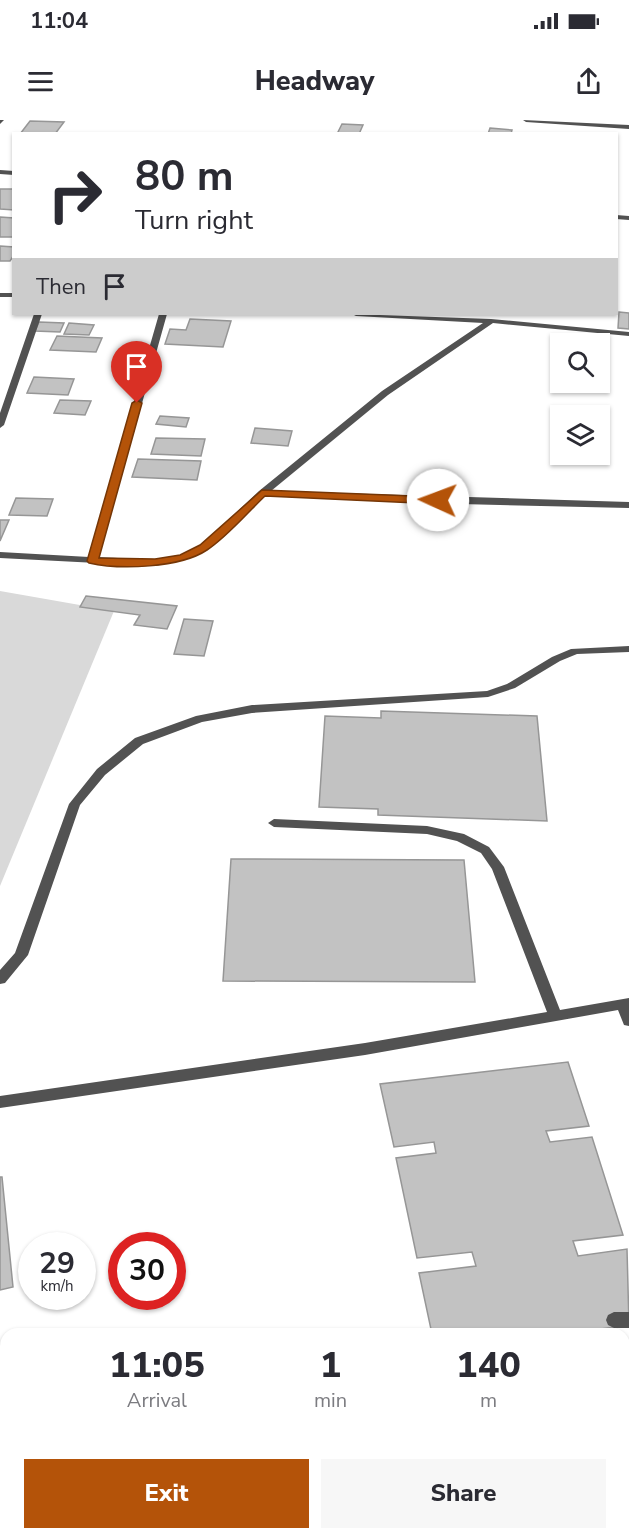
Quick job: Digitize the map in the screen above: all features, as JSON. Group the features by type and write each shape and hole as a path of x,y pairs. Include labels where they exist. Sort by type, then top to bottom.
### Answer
{"street":[{"path":"526,120 629,127"},
{"path":"0,425 38,315"},
{"path":"93,561 163,315"},
{"path":"375,315 490,321 629,334"},
{"path":"0,555 155,563 183,557 204,548 262,493 385,393 490,321"},
{"path":"262,493 629,505"},
{"path":"0,979 21,955 75,804 101,772 139,741 200,719 252,709 488,694 512,687 556,658 575,651 629,649"},
{"path":"274,823 427,830 460,837 485,850 498,867 555,1015"},
{"path":"0,1102 365,1049 625,1003 629,1021"}],"shaded area":[{"path":"0,591 114,611 0,886"}],"building":[{"path":"30,121 64,122 56,132 22,132"},
{"path":"342,124 363,125 360,132 338,132"},
{"path":"490,128 512,130 512,132 489,132"},
{"path":"0,189 12,189 12,210 0,209"},
{"path":"0,217 12,218 12,237 0,237"},
{"path":"0,246 12,247 10,261 0,261"},
{"path":"619,312 629,313 629,329 618,328"},
{"path":"190,319 231,321 223,347 165,344 170,329 186,330"},
{"path":"39,322 64,323 60,332 35,331"},
{"path":"69,323 94,325 89,335 64,334"},
{"path":"57,336 102,338 96,352 50,350"},
{"path":"34,377 74,379 68,395 27,393"},
{"path":"60,400 91,401 85,415 54,413"},
{"path":"160,416 189,418 186,427 156,424"},
{"path":"255,428 292,431 288,446 251,443"},
{"path":"156,438 205,439 201,456 151,454"},
{"path":"138,459 201,461 197,480 132,477"},
{"path":"16,498 53,499 47,516 9,515"},
{"path":"0,520 9,520 0,541"},
{"path":"86,596 177,606 167,629 134,625 140,615 80,607"},
{"path":"184,619 213,621 204,656 174,654"},
{"path":"381,711 537,716 547,821 378,815 378,809 319,807 325,716 381,718"},
{"path":"231,859 464,860 475,982 223,981"},
{"path":"568,1062 589,1126 546,1131 550,1142 592,1137 623,1235 573,1241 578,1256 627,1249 629,1325 608,1328 431,1328 419,1273 476,1266 472,1252 417,1258 396,1158 436,1153 434,1142 394,1147 380,1084"},
{"path":"0,1177 2,1177 13,1287 0,1290"}],"route":[{"path":"137,403 93,561 155,563 183,557 204,548 262,493 438,500"}]}
